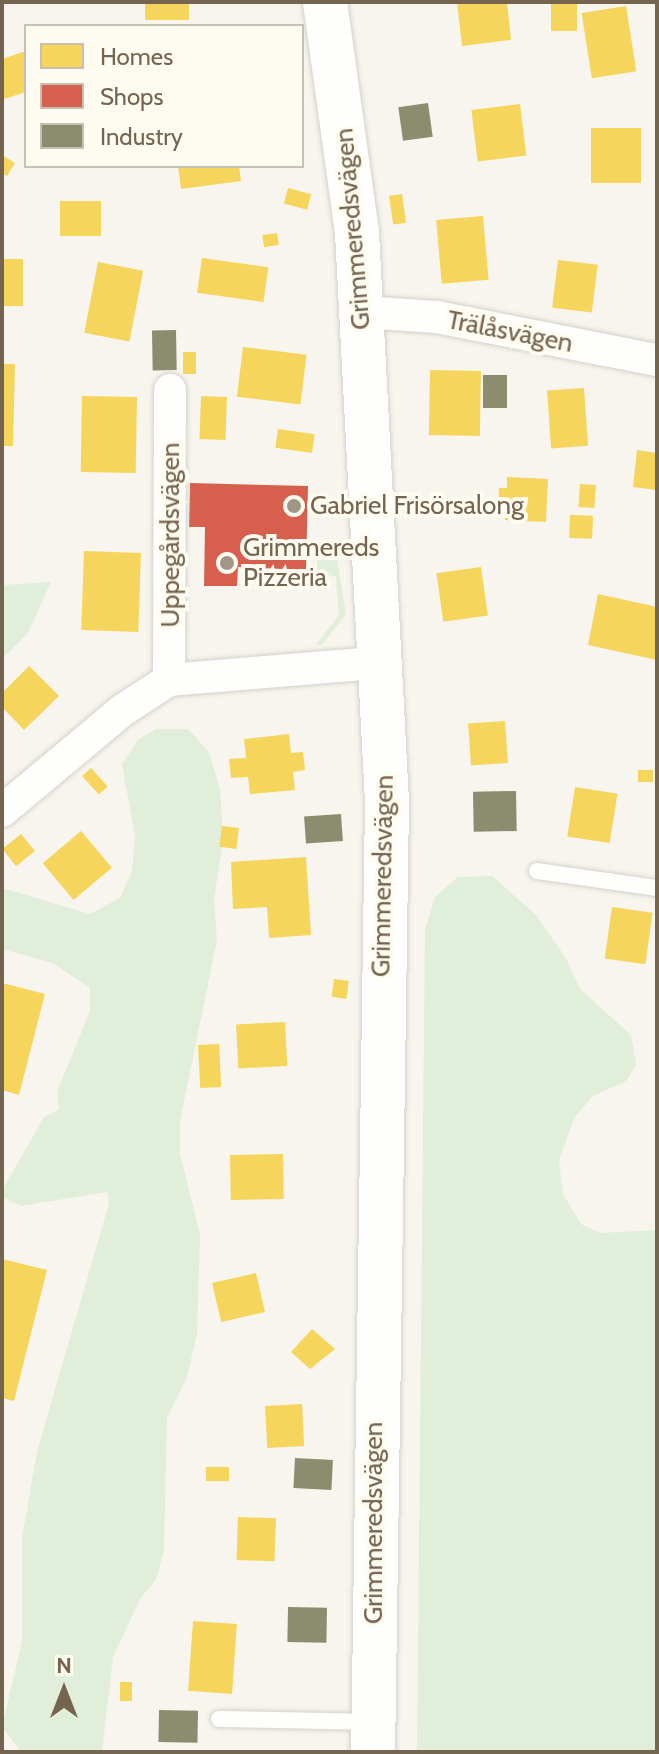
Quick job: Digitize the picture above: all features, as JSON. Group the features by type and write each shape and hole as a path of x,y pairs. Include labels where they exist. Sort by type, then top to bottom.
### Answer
{"street":[{"name":"Grimmeredsvägen","path":"325,2 357,233 377,663 387,802 373,1737"},
{"name":"Trälåsvägen","path":"362,312 437,317 657,360"},
{"name":"Uppegårdsvägen","path":"169,680 170,390"},
{"path":"2,811 123,710 169,680 377,663"}],"lane":[{"path":"537,871 657,888"},
{"path":"219,1719 373,1737"}],"green space":[{"path":"337,559 346,614 322,645 316,645 339,615 336,576 313,575 318,560"},
{"path":"51,582 28,633 2,659 2,585"},
{"path":"156,729 188,729 209,752 220,789 223,839 214,900 217,940 180,1121 180,1153 200,1235 197,1334 187,1377 167,1418 164,1551 156,1579 140,1599 113,1657 102,1752 21,1752 2,1727 22,1641 22,1538 37,1452 109,1203 107,1192 21,1206 4,1198 4,1187 44,1117 59,1110 57,1092 90,1011 90,988 53,963 2,949 2,888 90,914 120,898 132,871 135,837 122,764 138,740"},
{"path":"492,876 535,914 566,958 580,989 631,1035 636,1065 626,1081 593,1096 574,1118 559,1160 563,1194 581,1224 600,1233 657,1230 657,1752 417,1752 425,930 435,897 458,877"}],"building: Homes":[{"path":"145,2 189,2 189,20 145,20"},
{"path":"457,2 507,2 511,40 462,46"},
{"path":"551,2 577,2 577,31 551,31"},
{"path":"626,6 636,71 592,78 582,13"},
{"path":"24,52 24,93 4,99 2,59"},
{"path":"520,104 526,156 478,162 471,110"},
{"path":"591,128 641,128 641,183 591,183"},
{"path":"2,155 15,163 7,176 2,173"},
{"path":"178,168 239,168 241,181 181,189"},
{"path":"288,188 311,194 307,210 284,203"},
{"path":"402,194 406,223 393,225 389,196"},
{"path":"60,201 101,201 101,236 60,236"},
{"path":"483,216 489,280 442,284 436,220"},
{"path":"277,233 279,245 264,247 262,235"},
{"path":"202,258 268,267 263,302 197,293"},
{"path":"2,259 23,259 23,306 2,306"},
{"path":"558,260 598,265 592,313 552,308"},
{"path":"98,262 143,271 129,341 84,333"},
{"path":"243,347 307,355 300,404 237,397"},
{"path":"183,352 196,352 196,374 183,374"},
{"path":"2,364 15,364 13,446 2,446"},
{"path":"430,370 481,371 480,436 429,435"},
{"path":"584,388 588,446 551,448 547,391"},
{"path":"82,396 137,397 136,473 81,472"},
{"path":"201,396 227,397 225,440 199,439"},
{"path":"278,429 315,434 312,453 275,448"},
{"path":"637,450 657,453 657,490 633,487"},
{"path":"507,477 548,479 546,522 505,520 505,507 498,507 499,488 507,488"},
{"path":"580,484 596,485 594,508 578,507"},
{"path":"570,515 593,516 592,539 569,538"},
{"path":"84,551 141,553 138,632 81,630"},
{"path":"481,567 488,616 443,622 436,573"},
{"path":"598,594 657,607 657,660 588,645"},
{"path":"29,666 59,696 24,730 2,707 2,693"},
{"path":"505,721 508,763 471,765 468,724"},
{"path":"289,734 291,753 303,752 305,770 293,772 295,790 250,794 248,777 231,778 229,759 246,758 244,739"},
{"path":"91,768 108,787 99,795 82,776"},
{"path":"638,770 653,770 653,782 638,782"},
{"path":"575,787 617,794 610,843 567,836"},
{"path":"222,826 239,828 236,849 219,847"},
{"path":"81,831 112,868 74,900 43,863"},
{"path":"21,834 35,851 16,866 2,849"},
{"path":"306,857 311,935 269,938 267,907 233,909 231,862"},
{"path":"612,907 653,913 645,964 605,958"},
{"path":"334,979 349,981 346,999 331,997"},
{"path":"2,983 45,994 19,1095 2,1090"},
{"path":"285,1022 287,1066 238,1069 236,1025"},
{"path":"219,1044 221,1087 200,1088 198,1045"},
{"path":"283,1154 284,1199 231,1200 230,1155"},
{"path":"2,1259 47,1270 14,1401 2,1398"},
{"path":"256,1273 265,1312 221,1322 212,1283"},
{"path":"312,1329 335,1349 310,1369 291,1352"},
{"path":"302,1404 304,1446 267,1448 265,1406"},
{"path":"206,1467 229,1467 229,1481 206,1481"},
{"path":"238,1517 276,1518 274,1561 236,1560"},
{"path":"193,1621 237,1624 232,1694 188,1691"},
{"path":"120,1682 132,1682 132,1701 120,1701"}],"building: Shops":[{"path":"190,483 308,486 306,570 238,567 237,586 204,586 205,527 189,527"}],"building: Industry":[{"path":"428,103 433,137 403,141 398,107"},
{"path":"152,330 176,330 177,370 153,370"},
{"path":"483,375 507,375 507,408 483,408"},
{"path":"516,791 517,831 474,832 473,792"},
{"path":"341,814 343,841 306,844 304,817"},
{"path":"295,1458 333,1460 331,1490 293,1488"},
{"path":"288,1607 327,1608 326,1643 287,1642"},
{"path":"159,1710 198,1711 197,1743 158,1742"}],"place":[{"name":"Gabriel Frisörsalong","path":"294,506"},
{"name":"Grimmereds Pizzeria","path":"227,563"}]}
